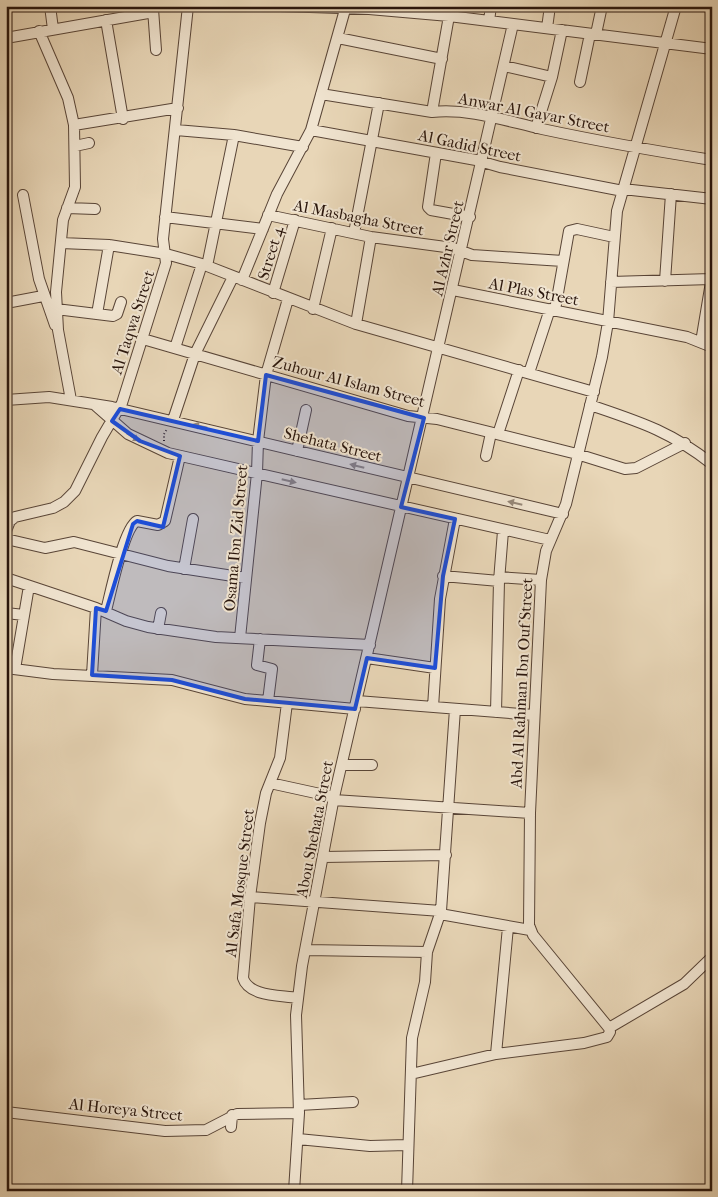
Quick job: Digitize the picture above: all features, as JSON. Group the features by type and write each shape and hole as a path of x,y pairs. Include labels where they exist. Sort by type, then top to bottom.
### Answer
{"street":[{"path":"50,6 53,29"},
{"name":"Al Taqwa Street","path":"7,526 18,516 40,512 64,502 84,476 120,408 165,268 166,254 163,239 188,6"},
{"path":"280,6 421,10 450,16 712,49"},
{"path":"489,21 491,6"},
{"path":"547,28 550,6"},
{"path":"580,82 602,6"},
{"path":"608,322 614,237 623,190 676,6"},
{"path":"6,38 148,14 154,8"},
{"path":"154,8 156,50"},
{"path":"173,420 195,354 237,279 282,184 311,130 346,8"},
{"path":"432,112 450,16"},
{"path":"106,20 123,119"},
{"name":"Al Azhr Street","path":"408,479 424,418 513,24"},
{"path":"536,128 552,78 562,30"},
{"path":"39,31 68,98 74,125 75,187 63,220 56,309 71,400"},
{"path":"338,38 442,59"},
{"path":"504,66 552,78"},
{"name":"Anwar Al Gayar Street","path":"321,94 432,112 448,110 635,148 712,160"},
{"path":"354,233 380,103"},
{"path":"74,125 123,119 178,108"},
{"path":"176,130 234,135 303,147"},
{"name":"Al Gadid Street","path":"311,130 623,190 711,196"},
{"path":"174,348 204,265 234,135"},
{"path":"75,146 89,143"},
{"path":"436,153 428,207 470,217"},
{"path":"23,194 43,296 58,330"},
{"path":"665,281 671,194"},
{"path":"67,208 95,209"},
{"name":"Al Masbagha Street","path":"268,214 371,237 462,251 472,255 563,261"},
{"path":"166,217 262,229"},
{"name":"Street 4","path":"273,294 295,220"},
{"path":"313,309 332,228"},
{"path":"486,456 553,309 568,234 572,229 614,237"},
{"path":"356,324 371,237"},
{"path":"61,244 109,245 166,254 204,265 273,294 356,324 594,392"},
{"path":"97,314 109,245"},
{"path":"611,282 712,278 701,342"},
{"name":"Al Plas Street","path":"453,290 553,309 701,342 712,347"},
{"path":"6,303 43,296"},
{"name":"Osama Ibn Zid Street","path":"240,638 266,375 288,299"},
{"path":"56,309 115,315 121,302"},
{"name":"Abd Al Rahman Ibn Ouf Street","path":"530,930 528,920 530,813 543,561 550,540 563,514 594,392 608,322"},
{"name":"Zuhour Al Islam Street","path":"143,339 408,416 495,433 578,454 631,470 685,444"},
{"name":"Shehata Street","path":"6,400 38,397 120,408 408,479 563,514"},
{"path":"590,405 660,429 685,444 712,464"},
{"name":"Shehata Street","path":"96,406 112,421 140,441 168,453 550,540"},
{"path":"296,451 306,410"},
{"path":"92,675 101,609 120,554 135,522 158,526 164,521 180,456"},
{"name":"Abou Shehata Street","path":"294,1191 299,1109 296,1032 297,998 334,798 408,479"},
{"path":"184,569 193,519"},
{"path":"433,707 443,576 455,519"},
{"path":"496,712 499,579 504,531"},
{"path":"6,539 45,548 74,542 184,569 246,578"},
{"path":"443,576 541,580"},
{"path":"6,578 101,609 126,622 158,629 240,638 370,645"},
{"path":"29,586 11,669 53,674 172,680 226,695 268,702 433,707 534,715"},
{"path":"6,613 24,615"},
{"path":"158,629 161,613"},
{"path":"260,639 257,665 272,669 268,702"},
{"path":"367,658 435,668"},
{"name":"Al Safa Mosque Street","path":"287,703 280,758 261,813 250,897 244,982 253,990 297,998"},
{"path":"407,1191 407,1145 412,1038 425,982 427,952 441,912 450,808 455,709"},
{"path":"342,765 372,765"},
{"path":"270,783 334,798 530,813"},
{"path":"324,857 446,855"},
{"path":"250,897 441,912 530,930 609,1028 610,1032 607,1037 584,1043 496,1054 411,1074"},
{"path":"496,1054 508,927"},
{"path":"306,950 427,952"},
{"path":"609,1028 684,984 712,957"},
{"name":"Al Horeya Street","path":"6,1112 165,1131 206,1130 218,1125 232,1115 353,1102"},
{"path":"230,1127 232,1115"},
{"path":"298,1139 370,1146 407,1145"}],"path":[{"path":"168,453 163,437 165,431 185,423"}],"highlighted area":[{"path":"266,375 424,418 401,507 455,519 443,576 435,668 367,658 355,709 245,699 172,680 92,675 96,608 106,611 133,524 137,521 163,527 180,456 140,441 112,421 120,409 258,441"}]}
